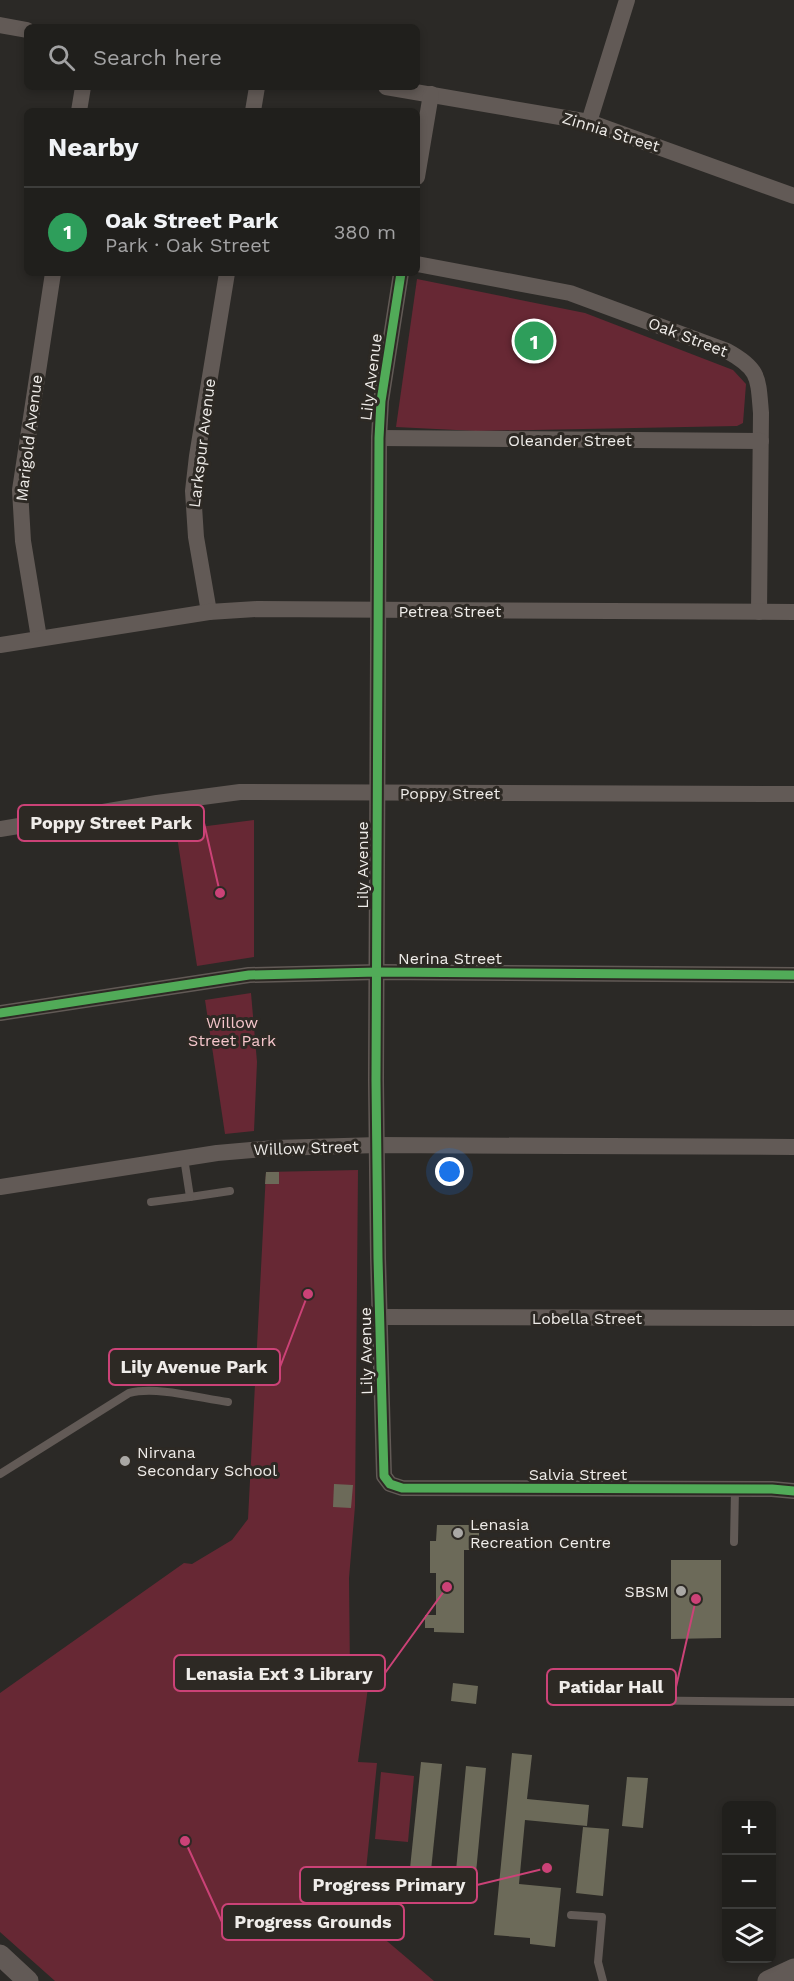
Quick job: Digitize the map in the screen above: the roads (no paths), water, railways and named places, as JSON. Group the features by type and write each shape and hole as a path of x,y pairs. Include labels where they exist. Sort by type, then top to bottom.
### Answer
{"street":[{"path":"590,122 627,0"},
{"path":"0,26 24,30"},
{"path":"80,108 83,90"},
{"path":"254,108 256,90"},
{"name":"Zinnia Street","path":"405,90 590,122 794,196"},
{"path":"420,159 431,94"},
{"name":"Oak Street","path":"420,265 570,293 727,351 741,359 755,373 758,386 761,441 759,612"},
{"name":"Marigold Avenue","path":"39,639 23,541 20,490 53,276"},
{"name":"Larkspur Avenue","path":"209,612 196,537 193,491 227,276"},
{"name":"Lily Avenue","path":"383,1458 378,1145 379,438 381,401 401,276"},
{"name":"Oleander Street","path":"379,438 761,441"},
{"name":"Petrea Street","path":"0,645 209,612 257,609 794,612"},
{"name":"Poppy Street","path":"0,829 240,792 794,794"},
{"name":"Nerina Street","path":"0,1013 232,976 378,972 794,975"},
{"name":"Willow Street","path":"0,1187 248,1150 378,1145 794,1147"},
{"name":"Lobella Street","path":"380,1317 794,1318"},
{"name":"Salvia Street","path":"383,1458 386,1480 395,1487 402,1488 794,1491"},
{"path":"0,1955 22,1980"},
{"path":"768,1981 794,1969"}],"lane":[{"path":"184,1158 190,1197"},
{"path":"151,1203 230,1191"},
{"path":"0,1474 129,1393 154,1390 228,1402"},
{"path":"734,1542 735,1489"},
{"path":"616,1700 794,1702"},
{"path":"571,1915 602,1917 598,1962 603,1981"}],"place":[{"name":"Oak Street Park","path":"534,341"},
{"name":"Poppy Street Park","path":"220,893"},
{"name":"Lily Avenue Park","path":"308,1294"},
{"name":"Nirvana Secondary School","path":"125,1461"},
{"name":"Lenasia Recreation Centre","path":"458,1533"},
{"name":"Lenasia Ext 3 Library","path":"447,1587"},
{"name":"SBSM","path":"681,1591"},
{"name":"Patidar Hall","path":"696,1599"},
{"name":"Progress Grounds","path":"185,1841"},
{"name":"Progress Primary","path":"547,1868"}],"park label":[{"name":"Willow Street Park","path":"232,1031"}]}
